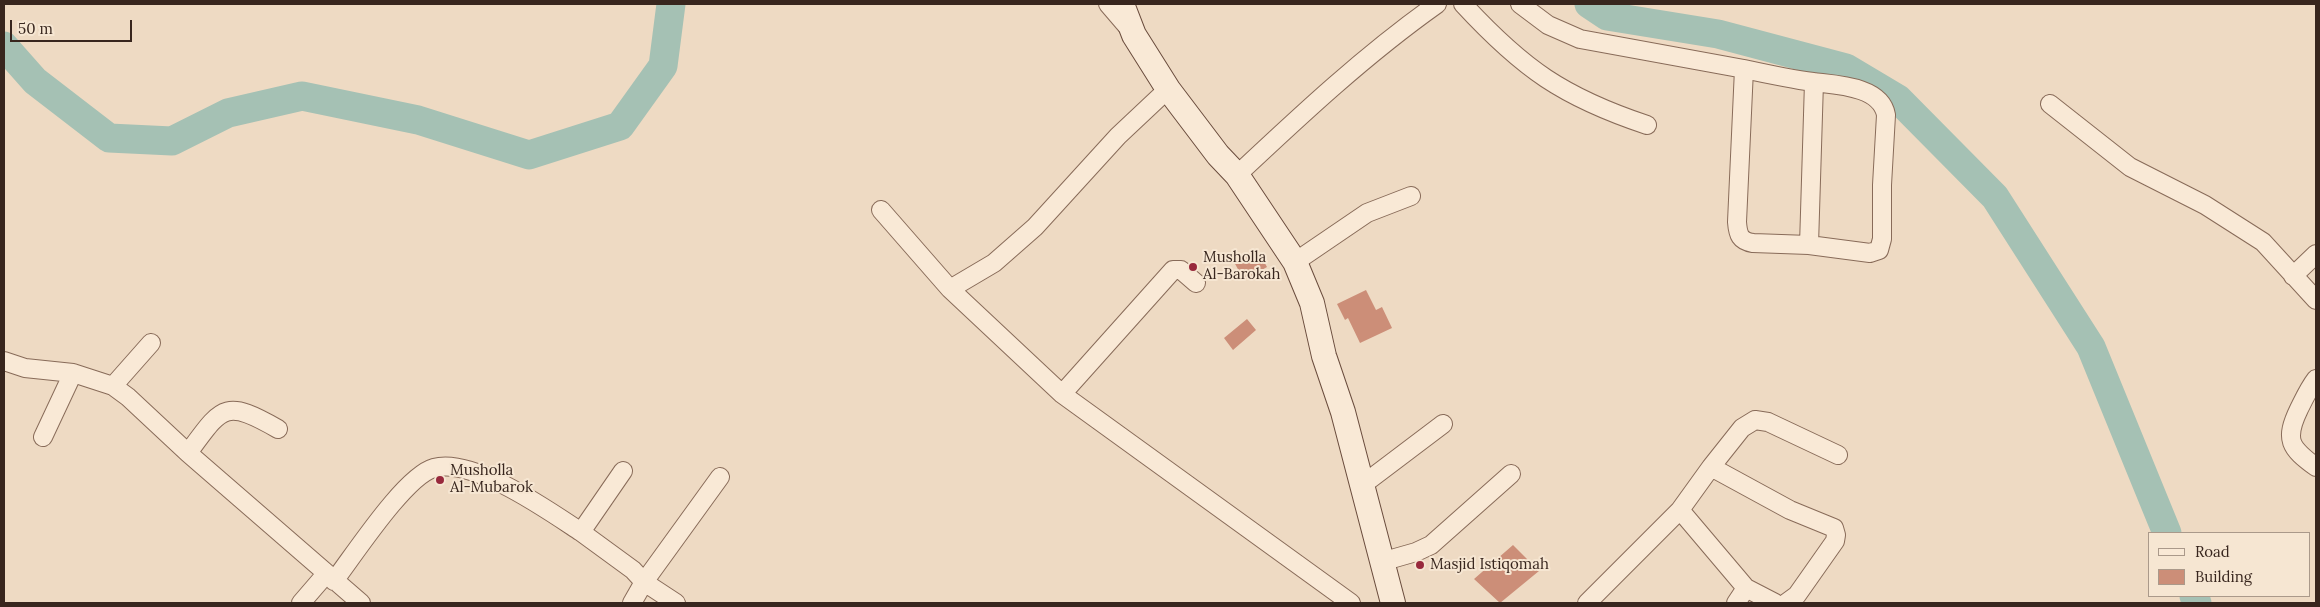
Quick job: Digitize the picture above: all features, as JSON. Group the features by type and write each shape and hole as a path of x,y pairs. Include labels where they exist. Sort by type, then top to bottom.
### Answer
{"street":[{"path":"1108,4 1134,35 1168,89 1218,155 1237,175 1295,262 1312,303 1324,356 1343,412 1392,603"},
{"path":"1122,4 1134,35"},
{"path":"1237,175 1387,40 1438,4"},
{"path":"1463,4 1502,45 1551,84 1613,114 1648,125"},
{"path":"1520,4 1548,25 1580,39 1744,69 1814,82 1841,84 1858,89 1882,104 1886,115 1881,247 1879,250 1870,253 1809,245 1753,243 1744,242 1740,237 1737,222 1744,69"},
{"path":"1809,245 1814,82"},
{"path":"950,290 994,263 1035,226 1118,136 1168,89"},
{"path":"2050,104 2130,168 2205,205 2263,242 2316,300"},
{"path":"1295,262 1367,213 1411,196"},
{"path":"881,210 950,290 1062,394 1351,603"},
{"path":"2293,276 2316,254"},
{"path":"1062,394 1173,270 1181,270 1196,283"},
{"path":"113,386 151,343"},
{"path":"4,361 25,368 73,373 113,386 128,397 188,453 361,603"},
{"path":"43,437 73,373"},
{"path":"2316,379 2303,401 2290,431 2291,441 2296,449 2316,467"},
{"path":"188,453 214,418 224,412 240,410 278,429"},
{"path":"1587,603 1680,510 1711,467 1742,428 1749,423 1761,419 1838,455"},
{"path":"1361,486 1443,424"},
{"path":"301,603 330,578 412,481 432,468 449,466 471,472 514,490 582,532 633,570 644,582 676,603"},
{"path":"1711,467 1790,510 1834,528 1835,542 1797,595 1786,603"},
{"path":"582,532 623,471"},
{"path":"1381,562 1416,552 1431,545 1511,474"},
{"path":"632,603 644,582 720,477"},
{"path":"1680,510 1746,588 1775,603"},
{"path":"1736,603 1746,588"}],"building":[{"path":"1257,249 1267,267 1244,280 1234,262"},
{"path":"1366,290 1376,310 1382,307 1392,328 1360,343 1348,318 1345,320 1337,304"},
{"path":"1247,319 1256,330 1233,350 1224,338"},
{"path":"1513,545 1539,571 1500,603 1474,579"}],"waterway":[{"path":"4,46 35,81 109,138 172,141 228,113 302,96 418,120 529,155 620,126 663,66 671,4"},
{"path":"1589,4 1607,16 1718,34 1846,68 1898,99 1995,197 2091,347 2167,532"},
{"path":"2194,597 2197,603"}],"place":[{"name":"Musholla Al-Barokah","path":"1193,267"},
{"name":"Musholla Al-Mubarok","path":"440,480"},
{"name":"Masjid Istiqomah","path":"1420,565"}]}
